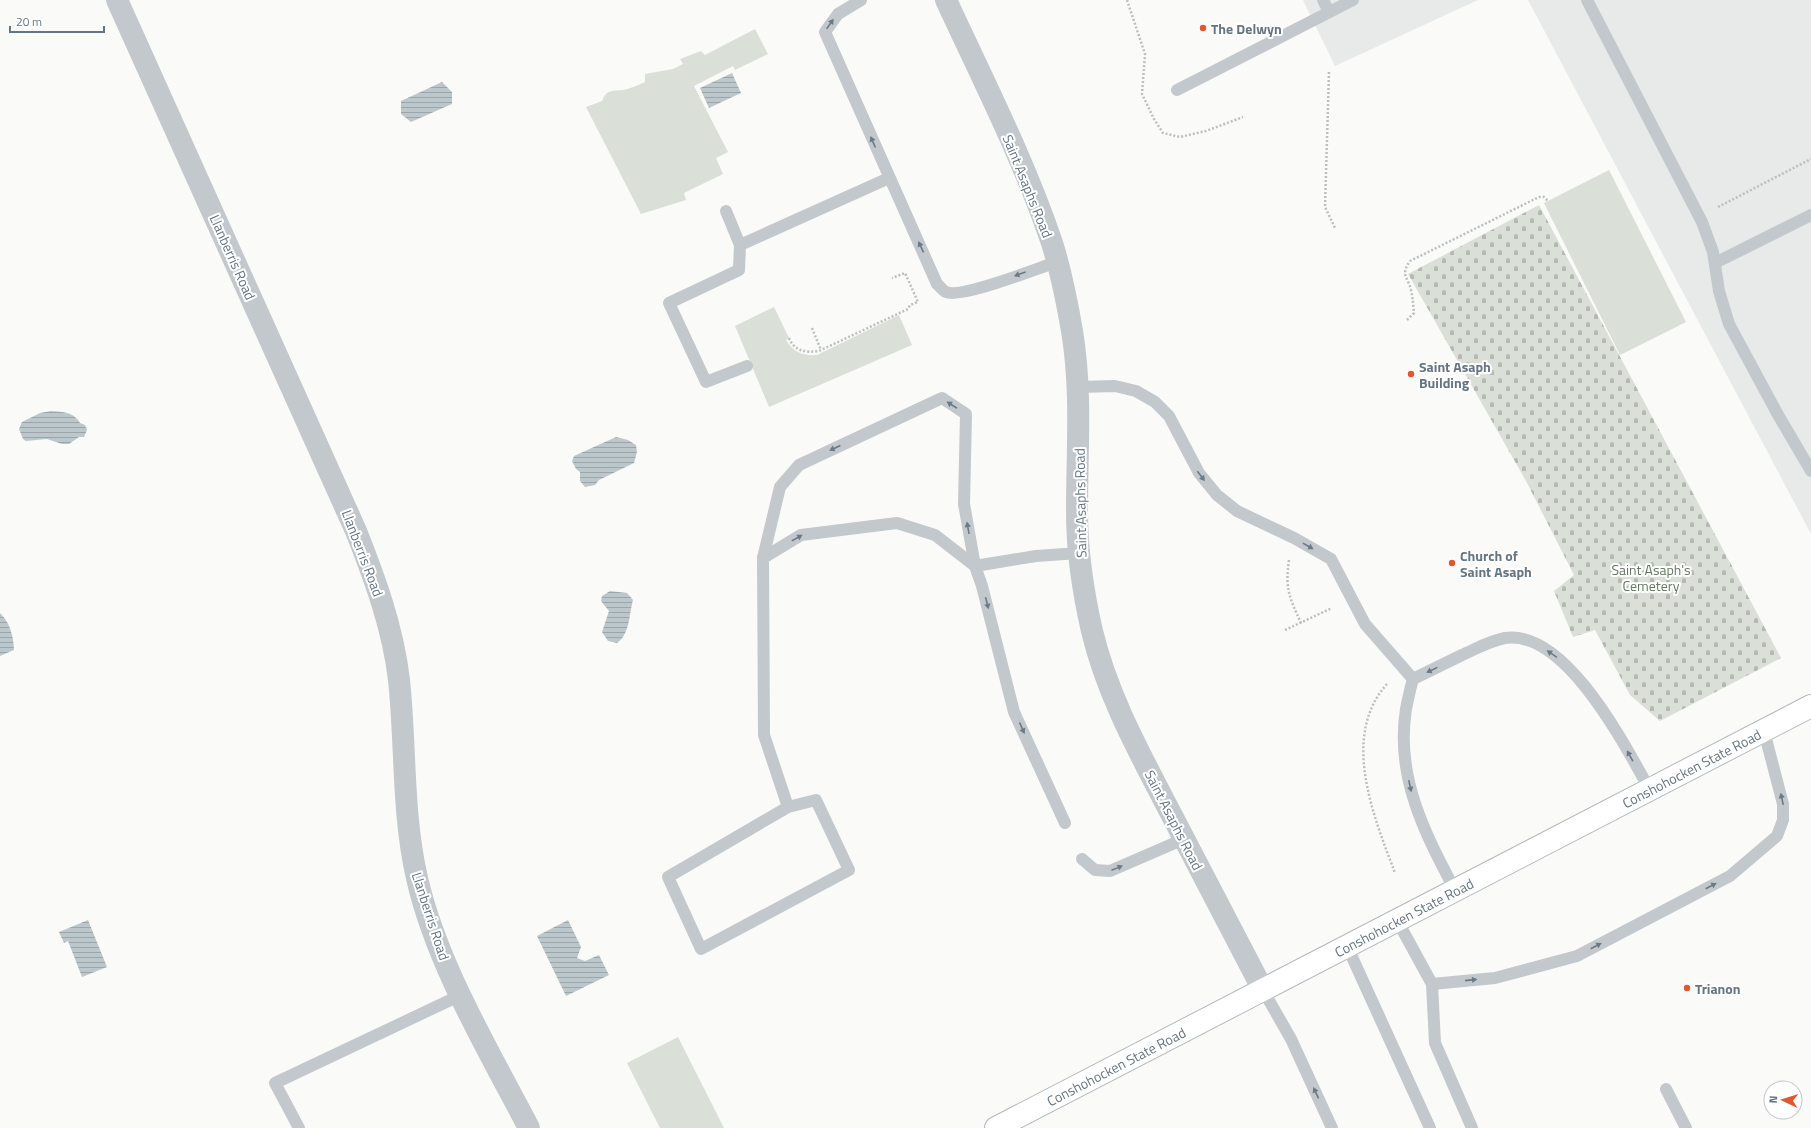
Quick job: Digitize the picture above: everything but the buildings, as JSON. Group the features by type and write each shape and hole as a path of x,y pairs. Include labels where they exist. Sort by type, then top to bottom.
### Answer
{"main road":[{"name":"Conshohocken State Road","path":"996,1128 1811,706"}],"street":[{"name":"Llanberris Road","path":"117,0 353,524 372,571 383,605 399,678 407,806 417,877 436,939 461,996 529,1128"},
{"name":"Saint Asaphs Road","path":"946,0 1037,203 1057,262 1072,332 1078,387 1079,437 1077,511 1079,553 1084,595 1107,680 1118,709 1263,990"}],"lane":[{"path":"861,0 838,14 825,32 937,284 946,292 958,294 987,286 1057,262"},
{"path":"1323,0 1329,12"},
{"path":"1177,90 1353,0"},
{"path":"1587,0 1702,222 1713,252 1722,303 1728,324 1811,471"},
{"path":"740,245 889,178"},
{"path":"726,211 740,245 740,270 669,303 706,382 747,366"},
{"path":"1715,263 1811,215"},
{"path":"1078,387 1115,386 1136,391 1155,402 1169,416 1181,442 1199,473 1217,495 1237,511 1296,540 1330,559 1365,624 1409,675 1404,736 1406,764 1410,784 1419,819 1455,890"},
{"path":"788,806 764,735 763,558 780,487 799,465 942,398 966,414 964,504 975,566 982,586 1014,712 1065,823"},
{"path":"763,558 801,535 897,523 936,535 975,566 1036,556 1079,553"},
{"path":"1409,675 1490,642 1506,638 1523,639 1539,645 1557,657 1582,682 1620,738 1650,790"},
{"path":"1432,984 1495,978 1577,956 1730,876 1777,836 1783,820 1784,804 1764,731"},
{"path":"816,800 849,870 701,949 668,877 788,806 816,800"},
{"path":"1082,859 1095,870 1110,871 1184,839"},
{"path":"1397,920 1432,984 1435,1043 1472,1128"},
{"path":"1347,946 1430,1128"},
{"path":"1263,990 1291,1039 1332,1128"},
{"path":"299,1128 276,1083 461,996"},
{"path":"1666,1088 1686,1128"}],"path":[{"path":"1329,72 1325,207 1335,228"},
{"path":"1718,208 1811,159"},
{"path":"1407,320 1414,313 1411,288 1405,278 1405,269 1410,262 1538,197 1544,197 1548,201"},
{"path":"789,338 792,345 800,350 809,352 821,350 908,309 910,305 918,302 905,273 892,278"},
{"path":"812,328 821,350"},
{"path":"1296,540 1289,559 1286,579 1288,591 1301,623"},
{"path":"1285,630 1351,599"},
{"path":"1396,873 1370,802 1364,772 1363,743 1368,717 1377,696 1386,684 1409,675"}],"shaded area":[{"path":"1303,0 1478,0 1335,66"},
{"path":"1528,0 1811,0 1811,534"},
{"path":"732,73 741,93 709,108 700,88"},
{"path":"442,82 452,92 452,104 411,122 401,114 401,101"},
{"path":"51,411 68,413 78,419 80,423 85,425 87,430 84,437 79,437 69,444 62,444 47,439 26,441 23,439 19,429 22,422 40,413"},
{"path":"616,437 628,440 636,445 637,452 634,463 599,480 595,485 585,487 580,481 580,472 576,469 572,461 574,456"},
{"path":"610,591 627,593 633,600 627,629 617,643 608,641 602,632 609,611 601,601 602,596"},
{"path":"0,613 7,621 11,630 14,650 0,656"},
{"path":"88,920 107,967 82,977 68,941 64,943 59,932"},
{"path":"568,920 581,947 577,958 585,961 599,955 609,975 566,996 537,936"}],"green space":[{"path":"755,29 768,54 735,70 733,66 694,86 728,152 716,158 723,174 684,193 686,200 641,214 586,107 602,101 606,94 611,91 628,89 645,82 645,74 673,69 683,64 680,59 701,51 705,55"},
{"path":"1609,170 1686,322 1620,355 1544,203"},
{"name":"Saint Asaph's Cemetery","path":"1539,205 1781,658 1660,721 1630,695 1595,630 1573,637 1554,591 1574,575 1526,481 1408,274"},
{"path":"774,307 789,338 786,340 792,348 803,354 817,355 899,315 912,345 769,407 735,326"},
{"path":"678,1037 724,1128 660,1128 627,1063"}],"place":[{"name":"The Delwyn","path":"1203,28"},
{"name":"Saint Asaph Building","path":"1411,374"},
{"name":"Church of Saint Asaph","path":"1452,563"},
{"name":"Trianon","path":"1687,988"}]}
